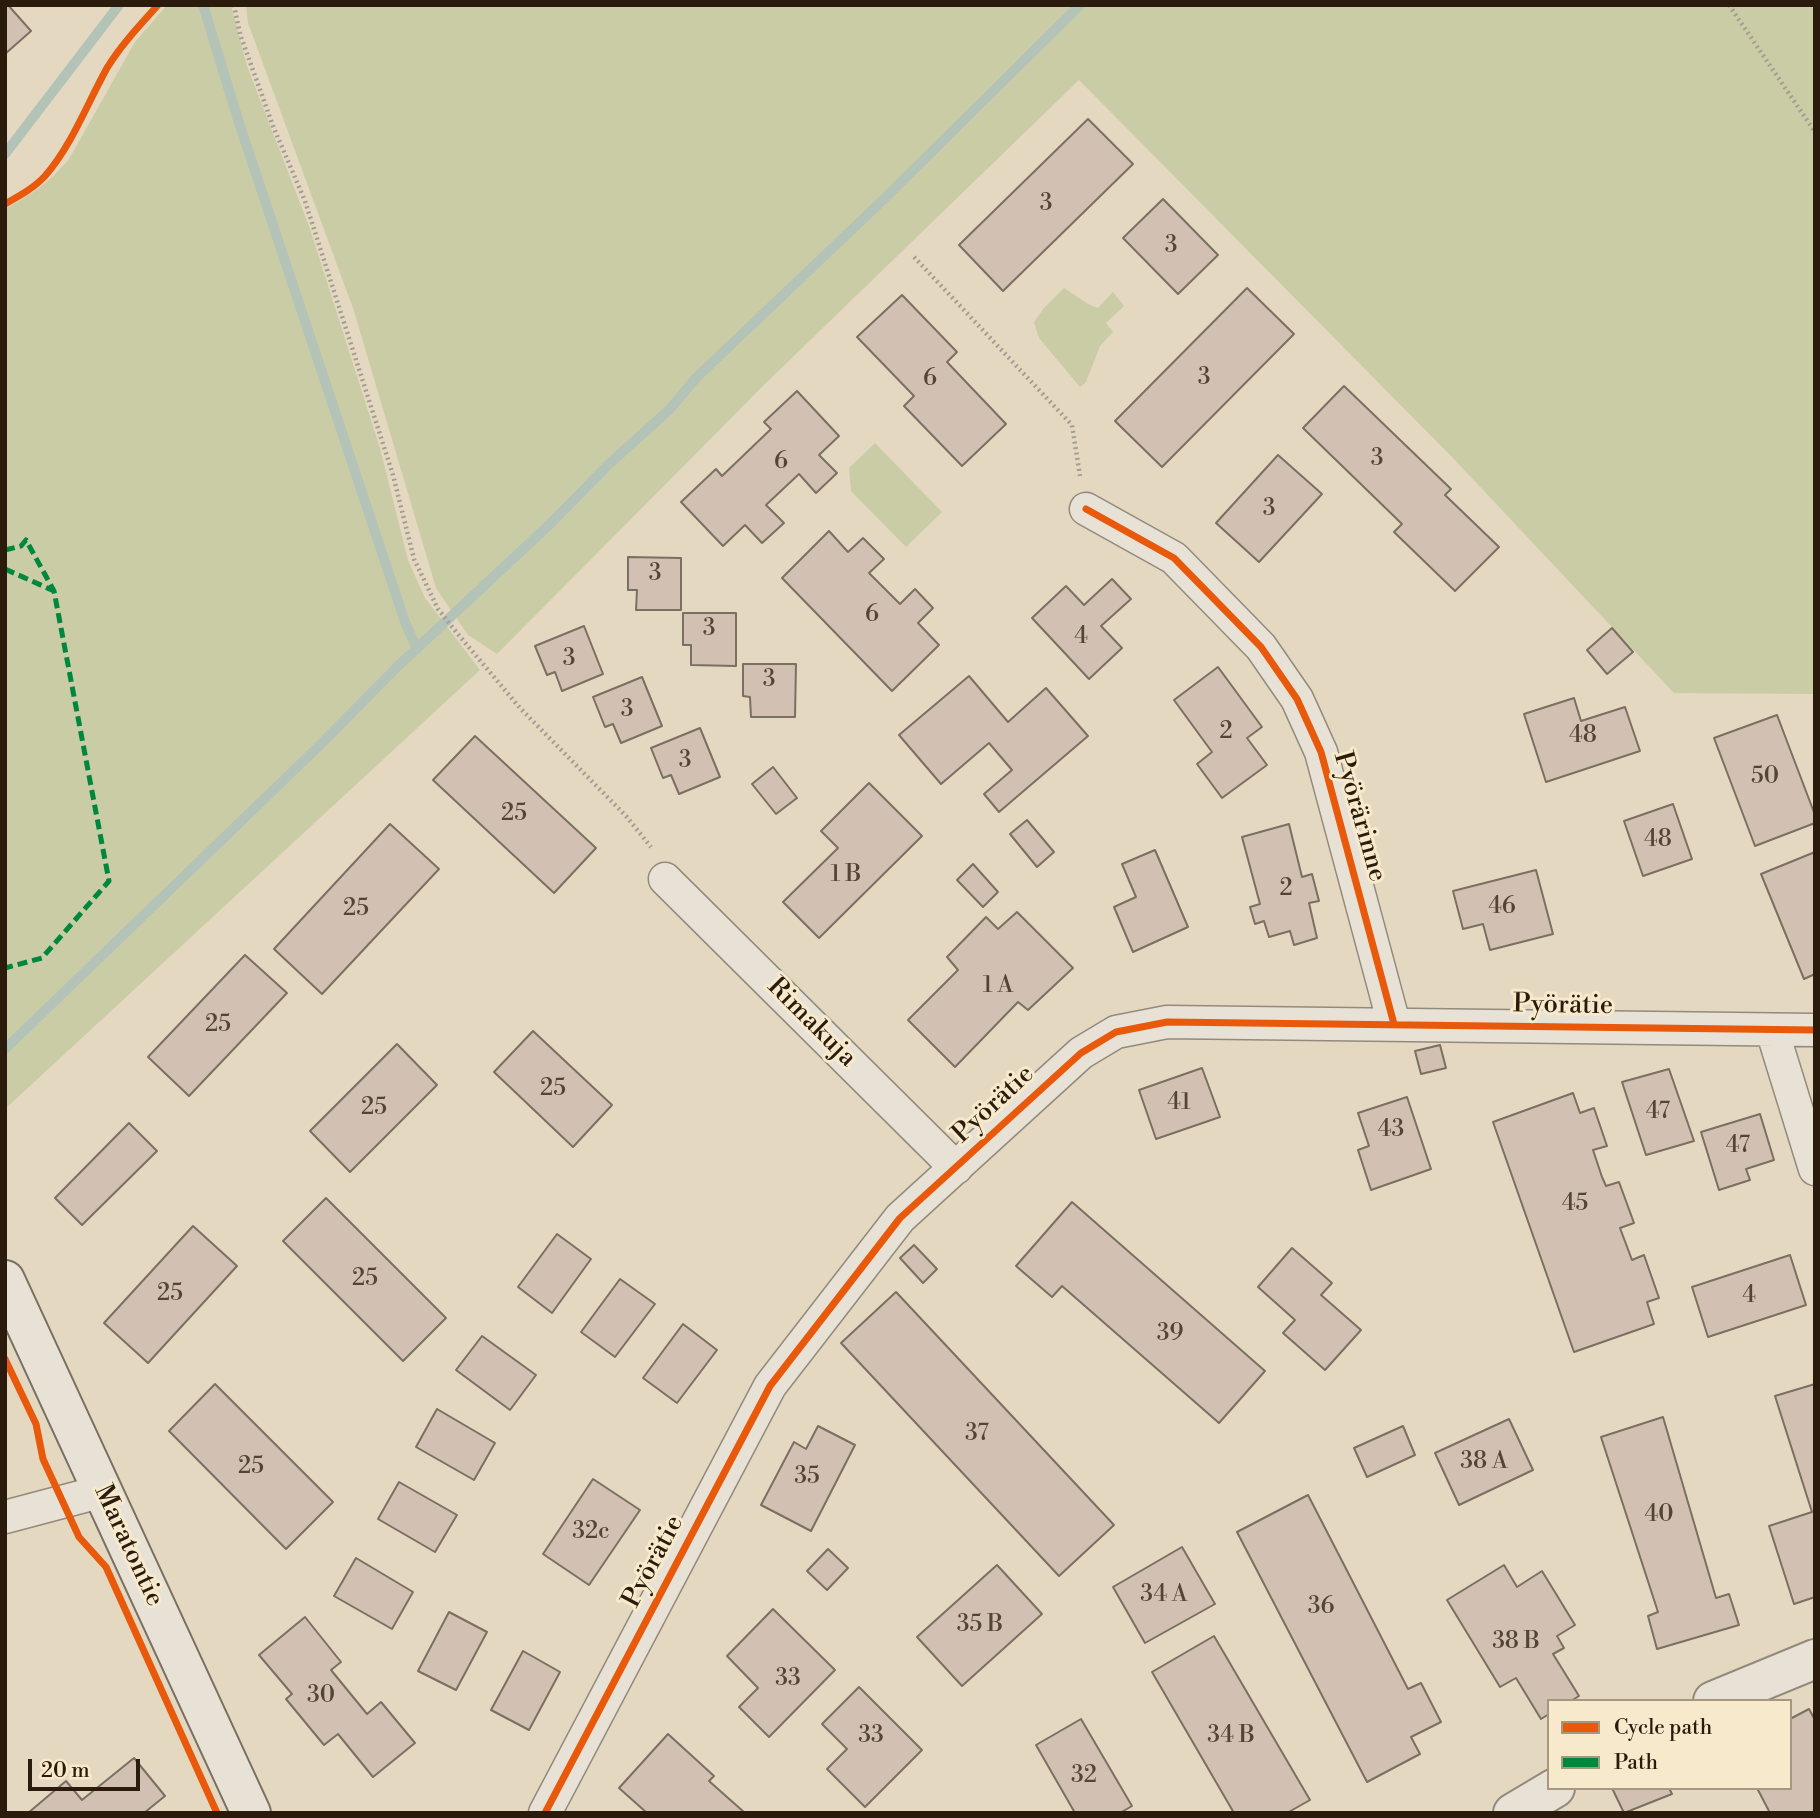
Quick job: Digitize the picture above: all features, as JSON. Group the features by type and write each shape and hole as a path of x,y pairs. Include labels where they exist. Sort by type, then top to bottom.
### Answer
{"main road":[{"name":"Maratontie","path":"5,1280 251,1813"},
{"path":"1718,1699 1815,1659"},
{"path":"1513,1813 1552,1790"}],"street":[{"name":"Pyörärinne","path":"1086,509 1174,558 1261,647 1297,699 1321,752 1394,1024"},
{"name":"Rimakuja","path":"665,879 956,1168"},
{"name":"Pyörätie","path":"545,1813 770,1386 900,1218 1081,1053 1116,1032 1167,1022 1815,1030"},
{"path":"1772,1030 1815,1169"},
{"path":"5,1517 103,1491"}],"path":[{"path":"234,5 240,34 273,126 305,201 393,475 414,559 438,609 520,708 650,844 665,879"},
{"path":"1729,5 1815,132"},
{"path":"914,257 1072,425 1086,509"}],"green space":[{"path":"167,5 231,5 247,66 309,226 380,448 408,560 425,598 480,670 5,1109 5,209 40,187 69,159 135,42"},
{"path":"246,5 1815,5 1815,694 1674,693 1452,457 1079,80 766,383 497,654 468,635 436,588 354,311 248,23"},
{"path":"1064,288 1098,308 1113,292 1124,306 1106,323 1113,332 1100,346 1086,382 1080,387 1039,338 1034,322"},
{"path":"875,443 942,512 906,547 851,491 849,468"}],"building":[{"path":"5,5 8,5 31,31 5,54"},
{"path":"1088,119 1133,164 1003,291 959,245"},
{"path":"1163,199 1218,255 1178,294 1123,238"},
{"path":"1247,288 1294,334 1162,467 1115,421"},
{"path":"902,295 957,352 947,362 1006,424 962,466 904,406 914,396 857,337"},
{"path":"1344,386 1451,489 1445,495 1499,547 1455,591 1394,532 1402,524 1303,428"},
{"path":"797,391 839,436 819,455 837,473 816,493 799,474 766,505 784,523 762,543 745,525 723,546 681,502 716,469 722,476 771,429 764,422"},
{"path":"1278,455 1322,494 1259,562 1216,523"},
{"path":"829,531 848,552 863,538 884,559 869,573 900,604 915,589 933,608 918,623 939,645 892,691 782,578"},
{"path":"628,557 681,558 681,610 636,610 637,590 628,590"},
{"path":"1112,579 1131,599 1101,626 1122,648 1089,679 1032,618 1066,586 1084,605"},
{"path":"683,613 736,613 736,666 691,665 691,645 683,645"},
{"path":"584,626 603,674 562,691 555,672 547,675 535,646"},
{"path":"1612,628 1633,652 1607,674 1587,650"},
{"path":"743,664 796,664 795,717 751,717 750,697 743,696"},
{"path":"1218,667 1262,727 1247,738 1267,765 1222,798 1197,764 1212,752 1174,700"},
{"path":"969,676 1008,722 1046,688 1088,736 999,812 984,794 1012,770 989,743 941,784 899,735"},
{"path":"642,677 662,726 621,743 613,724 605,727 593,697"},
{"path":"1574,698 1581,721 1625,707 1640,751 1546,782 1524,714"},
{"path":"1777,715 1815,815 1815,823 1755,846 1714,738"},
{"path":"700,728 720,777 679,794 671,775 663,778 651,748"},
{"path":"475,736 596,848 554,893 433,780"},
{"path":"773,767 797,798 776,814 752,784"},
{"path":"869,783 922,836 819,938 783,902 838,848 821,831"},
{"path":"1673,804 1692,859 1643,876 1624,821"},
{"path":"1027,820 1054,852 1037,867 1010,834"},
{"path":"390,824 439,869 322,994 274,949"},
{"path":"1289,824 1302,877 1312,874 1319,901 1309,903 1317,938 1294,945 1290,931 1269,937 1264,921 1255,924 1250,907 1260,904 1242,837"},
{"path":"1155,850 1188,927 1133,952 1114,907 1136,897 1122,864"},
{"path":"1815,852 1815,974 1804,979 1761,874"},
{"path":"973,864 998,892 983,907 957,880"},
{"path":"1536,870 1553,934 1490,950 1483,924 1463,929 1453,891"},
{"path":"1017,912 1073,968 1028,1010 1018,1002 955,1067 908,1020 958,970 947,957 986,917 998,929"},
{"path":"245,955 287,993 189,1096 148,1057"},
{"path":"533,1031 612,1105 573,1147 494,1072"},
{"path":"397,1044 437,1085 350,1172 310,1131"},
{"path":"1440,1045 1446,1068 1421,1074 1415,1051"},
{"path":"1202,1068 1220,1117 1156,1139 1139,1090"},
{"path":"1669,1069 1694,1141 1646,1155 1622,1082"},
{"path":"1573,1093 1580,1113 1594,1108 1607,1146 1593,1150 1602,1177 1606,1186 1619,1182 1634,1223 1620,1228 1632,1260 1644,1255 1659,1298 1647,1302 1654,1324 1574,1352 1493,1122"},
{"path":"1407,1097 1431,1169 1371,1190 1358,1150 1369,1146 1358,1113"},
{"path":"1760,1114 1774,1160 1746,1169 1750,1180 1719,1190 1701,1132"},
{"path":"129,1123 157,1151 82,1225 55,1198"},
{"path":"326,1198 446,1318 403,1361 283,1241"},
{"path":"1072,1202 1265,1371 1219,1423 1062,1286 1052,1297 1016,1266"},
{"path":"193,1226 237,1266 148,1363 104,1323"},
{"path":"557,1234 591,1259 552,1313 518,1287"},
{"path":"914,1245 937,1269 923,1283 900,1258"},
{"path":"1292,1248 1332,1283 1321,1295 1361,1330 1325,1370 1283,1333 1295,1320 1258,1287"},
{"path":"1790,1255 1806,1305 1708,1337 1692,1287"},
{"path":"620,1279 655,1304 615,1357 581,1332"},
{"path":"896,1292 1114,1525 1059,1576 841,1343"},
{"path":"683,1324 717,1350 677,1403 643,1378"},
{"path":"482,1336 536,1375 510,1410 456,1370"},
{"path":"215,1384 333,1502 286,1549 169,1431"},
{"path":"1815,1384 1815,1597 1794,1604 1769,1526 1812,1512 1775,1396"},
{"path":"437,1409 495,1443 474,1480 416,1447"},
{"path":"1663,1417 1716,1598 1729,1594 1739,1625 1657,1649 1648,1616 1658,1612 1601,1437"},
{"path":"1509,1419 1533,1470 1459,1505 1435,1453"},
{"path":"818,1426 855,1445 811,1531 761,1505 794,1442 806,1449"},
{"path":"1403,1426 1415,1455 1367,1477 1354,1448"},
{"path":"593,1479 640,1510 589,1585 543,1554"},
{"path":"399,1482 457,1515 435,1552 378,1519"},
{"path":"1308,1495 1408,1689 1421,1683 1441,1722 1411,1737 1420,1754 1367,1782 1237,1532"},
{"path":"1182,1547 1215,1604 1145,1643 1113,1587"},
{"path":"828,1549 848,1568 827,1590 807,1571"},
{"path":"356,1558 413,1592 392,1629 334,1596"},
{"path":"997,1565 1042,1614 962,1686 917,1637"},
{"path":"1504,1565 1517,1587 1542,1571 1575,1625 1557,1636 1564,1648 1553,1654 1579,1696 1574,1699 1547,1699 1547,1715 1541,1719 1516,1678 1500,1687 1447,1600"},
{"path":"773,1609 835,1670 769,1737 739,1707 758,1688 727,1656"},
{"path":"449,1612 487,1632 456,1690 418,1671"},
{"path":"305,1617 341,1662 331,1670 367,1714 381,1702 415,1743 373,1777 338,1734 324,1745 286,1699 292,1694 259,1655"},
{"path":"1214,1636 1310,1800 1287,1813 1234,1813 1152,1672"},
{"path":"523,1651 560,1672 529,1730 491,1710"},
{"path":"859,1687 922,1750 865,1807 827,1769 847,1749 822,1724"},
{"path":"1809,1709 1815,1720 1815,1813 1770,1813 1758,1790 1792,1790 1792,1718"},
{"path":"1081,1719 1132,1806 1120,1813 1075,1813 1036,1745"},
{"path":"668,1734 714,1776 709,1781 745,1813 647,1813 619,1788"},
{"path":"134,1758 165,1796 144,1813 28,1813 66,1781 82,1800"},
{"path":"1613,1790 1670,1790 1672,1794 1624,1813"}],"waterway":[{"path":"5,154 119,5"},
{"path":"203,5 240,126 405,622 417,649"},
{"path":"5,1049 319,746 398,666 669,410 696,378 885,198 1080,5"}],"marked path":[{"path":"5,550 21,546 26,540 54,591 109,881 42,958 5,968"},
{"path":"5,569 54,591"}],"cycle path":[{"path":"5,204 26,192 55,164 112,60 158,5"},
{"path":"1086,509 1174,558 1261,647 1297,699 1321,752 1394,1024"},
{"path":"545,1813 770,1386 900,1218 1081,1053 1116,1032 1167,1022 1815,1030"},
{"path":"5,1359 36,1424 43,1459 79,1537 106,1567 217,1813"}]}
